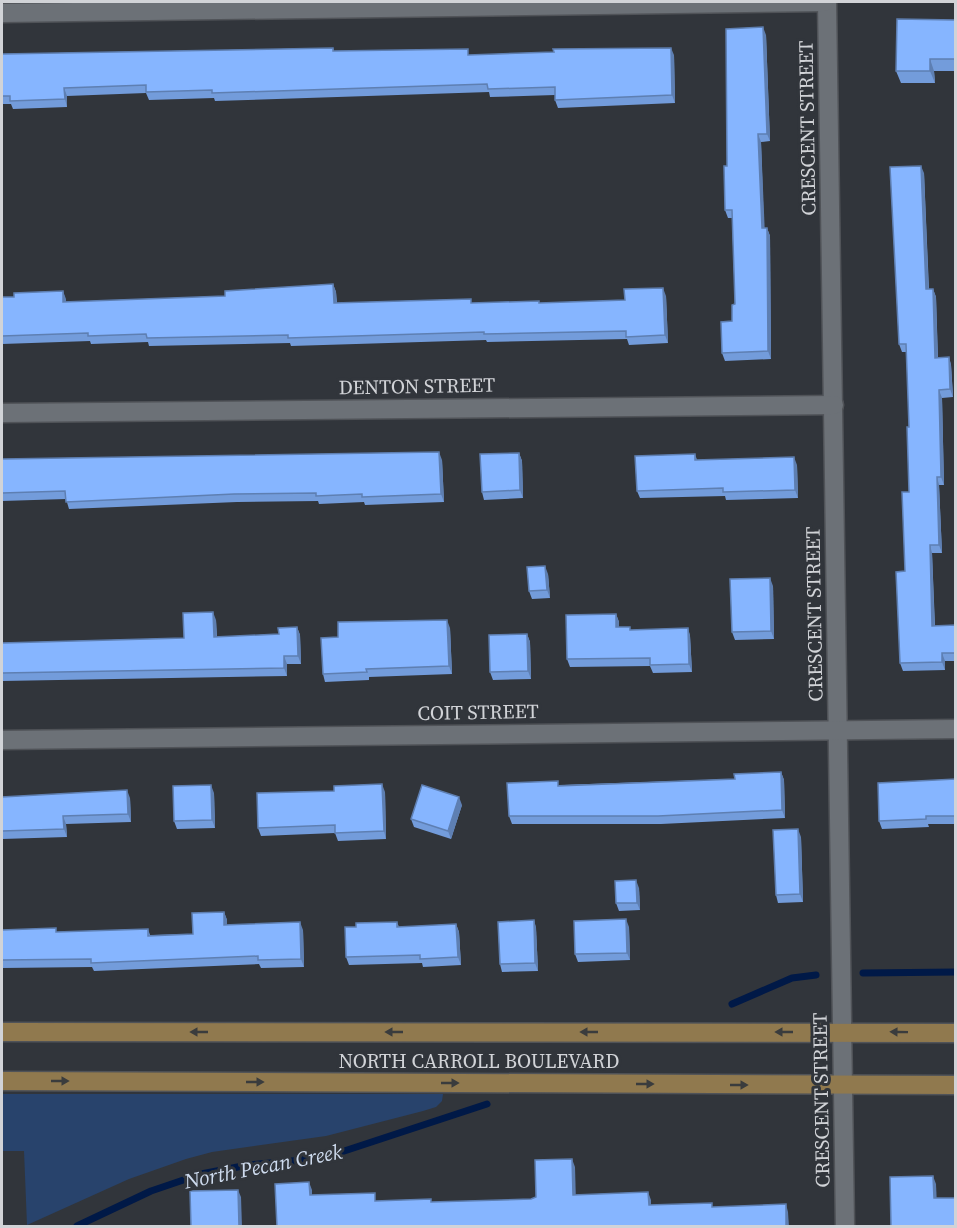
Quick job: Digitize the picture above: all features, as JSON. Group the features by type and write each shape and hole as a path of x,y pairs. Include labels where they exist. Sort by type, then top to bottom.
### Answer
{"main road":[{"name":"NORTH CARROLL BOULEVARD","path":"2,1032 956,1033"},
{"name":"NORTH CARROLL BOULEVARD","path":"2,1081 956,1085"}],"street":[{"path":"2,13 825,2"},
{"name":"CRESCENT STREET","path":"825,2 834,405 845,1227"},
{"name":"DENTON STREET","path":"2,413 834,405"},
{"name":"COIT STREET","path":"2,740 956,729"}],"shaded area":[{"path":"2,1094 443,1094 442,1101 436,1107 326,1136 212,1152 186,1159 129,1179 27,1225 24,1151 2,1151"}],"building":[{"path":"897,19 956,20 956,59 930,59 930,71 896,71"},
{"path":"763,27 767,134 758,134 762,228 767,228 768,351 722,353 721,322 732,321 732,305 735,304 732,210 725,210 726,29"},
{"path":"333,48 333,51 468,49 468,55 554,52 553,49 671,48 672,95 555,100 555,87 488,89 487,84 212,93 212,90 146,92 146,85 64,88 65,99 10,101 10,96 2,96 2,54"},
{"path":"921,166 926,289 933,289 935,358 949,357 950,389 939,390 941,477 937,477 939,545 930,545 932,626 956,625 956,653 942,653 942,662 900,663 896,572 905,571 902,492 909,492 907,427 909,427 906,344 899,344 890,167"},
{"path":"333,284 334,303 471,299 471,303 625,300 624,289 663,288 665,335 626,337 626,331 484,334 484,332 288,338 288,335 147,338 146,334 88,336 88,333 2,336 2,297 14,297 14,293 63,291 63,302 225,296 225,291"},
{"path":"439,452 441,494 362,497 362,494 316,496 316,493 234,494 66,502 65,491 2,493 2,459"},
{"path":"519,453 520,490 482,492 480,454"},
{"path":"695,454 695,460 794,457 795,490 723,492 723,488 637,491 635,456"},
{"path":"545,566 547,590 529,591 527,567"},
{"path":"770,578 771,631 732,632 730,579"},
{"path":"213,612 214,637 279,634 278,628 297,627 298,656 284,656 284,668 2,673 2,643 184,638 183,613"},
{"path":"616,614 616,627 630,627 630,630 688,628 689,664 650,665 650,658 567,659 566,615"},
{"path":"447,620 449,666 366,669 367,672 323,674 321,638 338,637 338,622"},
{"path":"527,634 528,671 490,672 489,635"},
{"path":"781,772 782,810 658,816 509,816 507,783 558,781 558,786 735,779 734,774"},
{"path":"956,779 956,816 926,816 926,819 879,821 878,783"},
{"path":"382,784 384,831 335,833 335,825 258,828 257,793 334,791 334,786"},
{"path":"211,785 212,820 174,821 173,786"},
{"path":"422,785 459,797 448,831 411,819"},
{"path":"127,790 128,814 63,816 64,829 2,831 2,797"},
{"path":"798,829 800,894 776,895 773,830"},
{"path":"636,880 637,903 616,903 615,881"},
{"path":"224,912 224,925 300,922 301,959 258,960 258,956 91,963 91,959 2,960 2,930 56,928 56,932 148,929 148,936 193,934 192,913"},
{"path":"626,919 627,953 575,954 574,921"},
{"path":"534,920 535,963 500,964 498,922"},
{"path":"397,922 397,927 456,924 458,957 420,959 420,955 346,957 345,927 356,927 356,923"},
{"path":"572,1159 573,1195 648,1192 649,1205 712,1203 712,1207 786,1204 786,1227 277,1227 275,1184 309,1182 310,1195 375,1193 375,1201 531,1199 536,1197 535,1160"},
{"path":"933,1176 934,1198 956,1198 956,1227 891,1227 890,1177"},
{"path":"238,1190 239,1226 191,1227 190,1191"}],"waterway":[{"name":"North Pecan Creek","path":"863,973 956,972"},
{"name":"North Pecan Creek","path":"732,1004 792,978 816,975"},
{"name":"North Pecan Creek","path":"77,1226 151,1191 201,1174 248,1165 323,1158 487,1104"}]}
